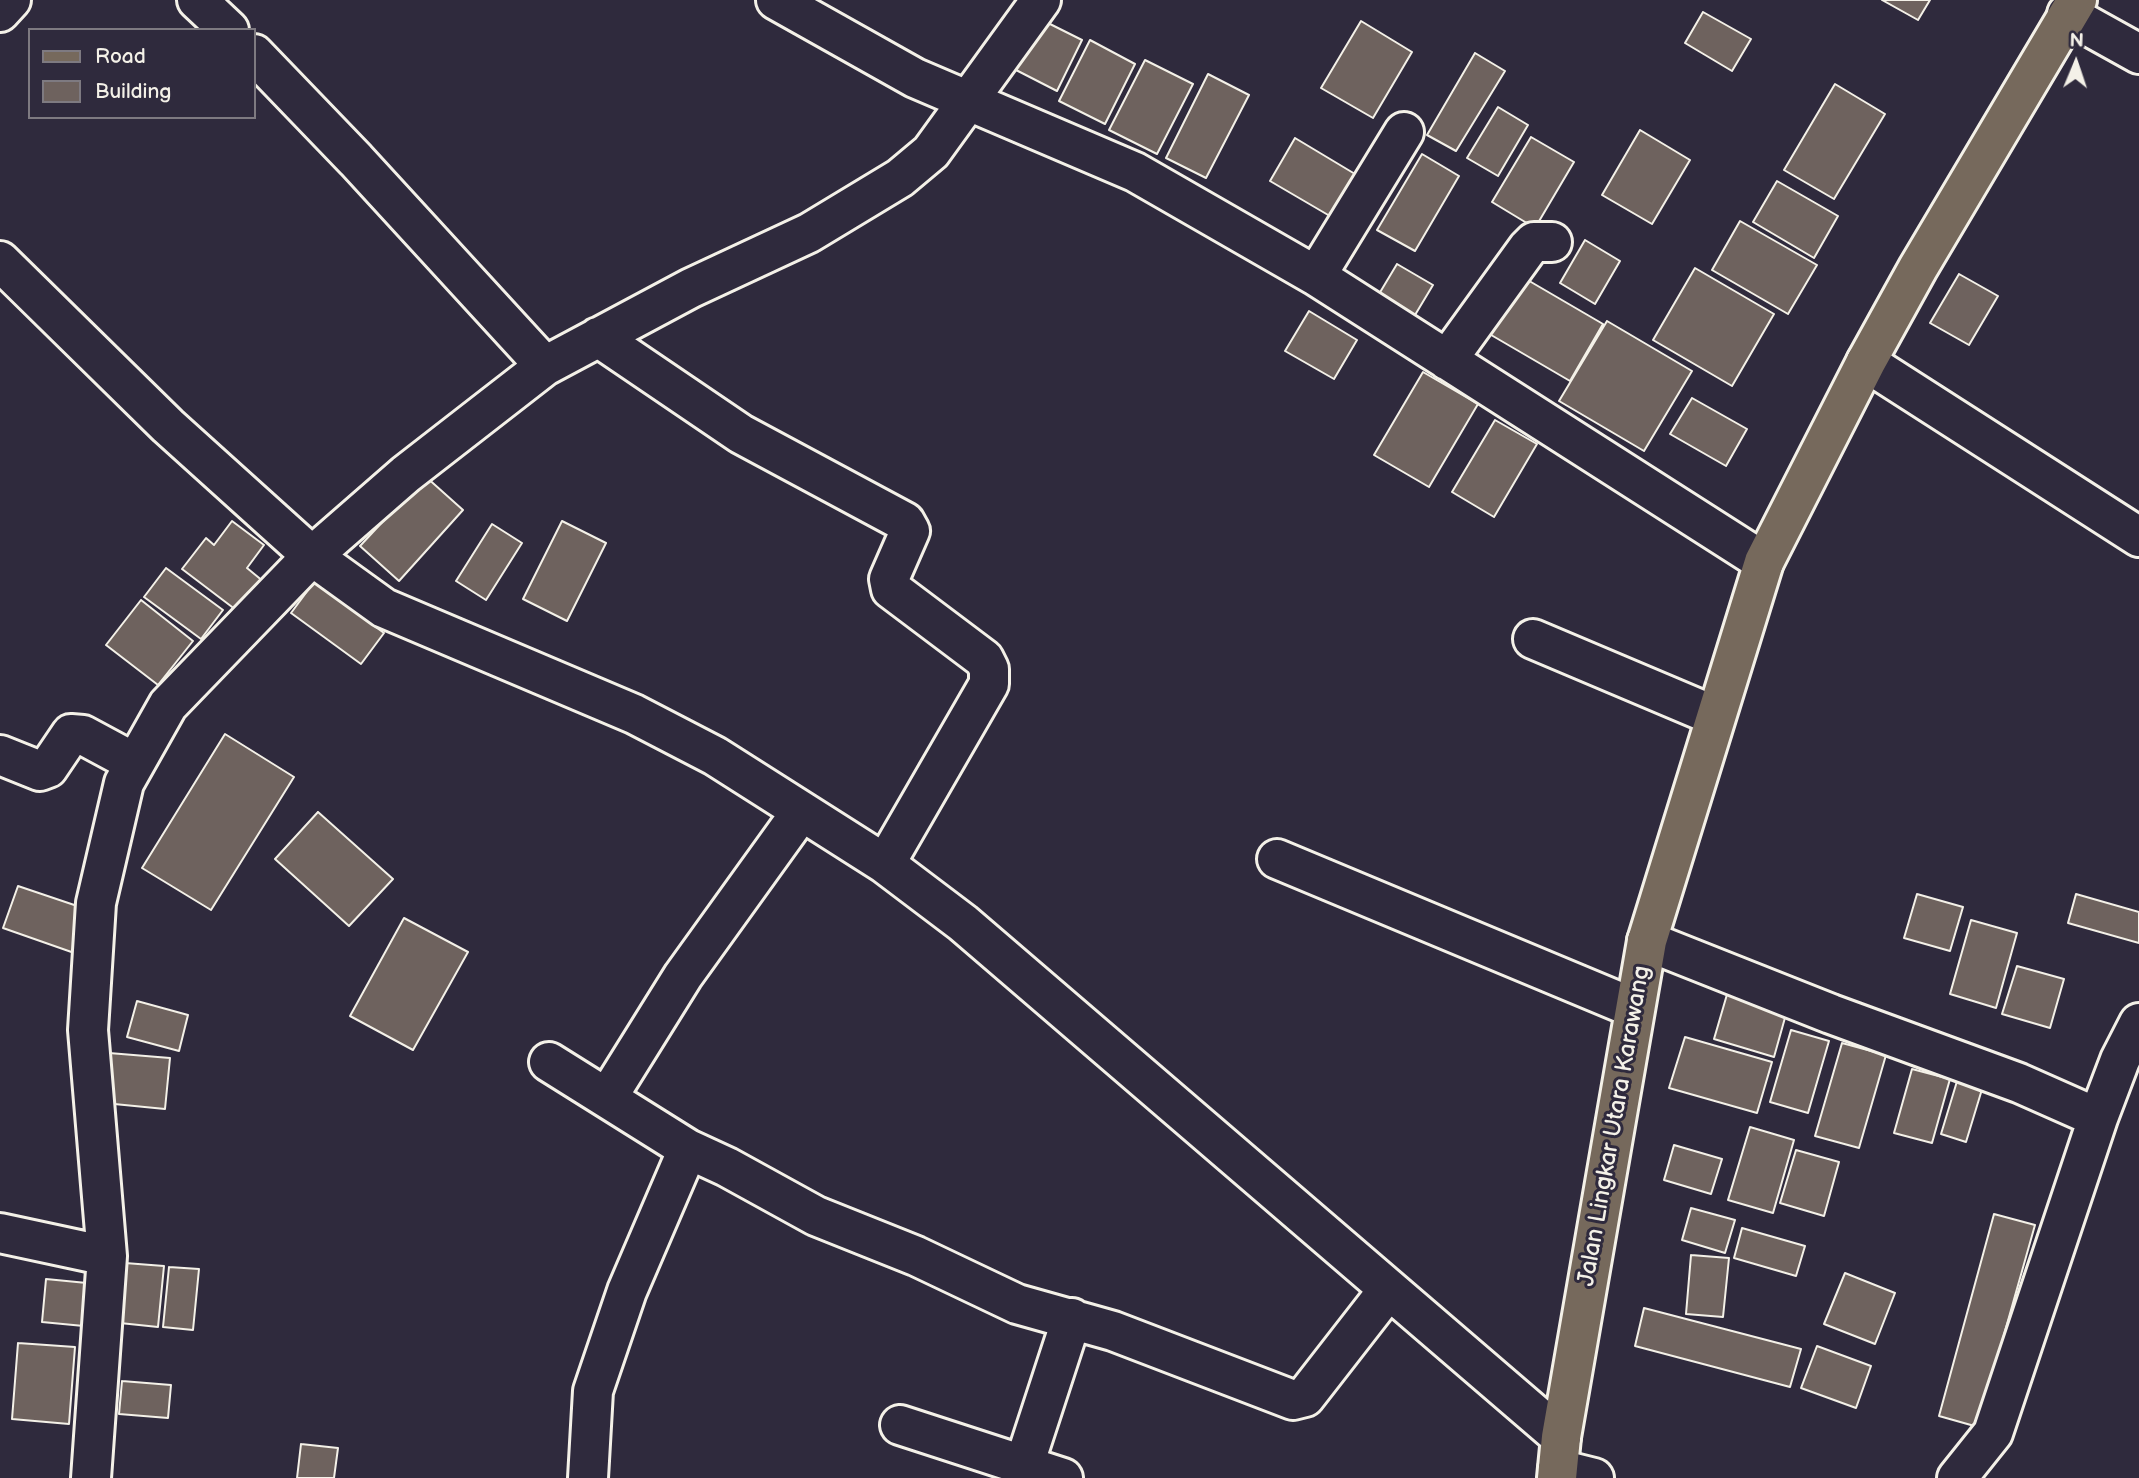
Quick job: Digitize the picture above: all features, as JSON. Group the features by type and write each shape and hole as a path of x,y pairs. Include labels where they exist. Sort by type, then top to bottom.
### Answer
{"main road":[{"name":"Jalan Lingkar Utara Karawang","path":"1568,1466 1634,1008 1647,941 1764,562 1866,362 2072,7"}],"street":[{"path":"0,12 11,0"},
{"path":"197,0 227,28"},
{"path":"776,0 915,78 1135,172 1315,276 1764,562"},
{"path":"92,1478 107,1256 88,1030 96,903 124,783 168,705 312,556 406,474 545,366 691,288 809,233 900,178 931,152 971,101 1041,0"},
{"path":"2072,7 2139,54"},
{"path":"256,56 356,160 545,366"},
{"path":"1315,276 1404,132"},
{"path":"1447,360 1528,248 1534,242 1552,242"},
{"path":"0,261 158,417 312,556 384,608 634,714 715,756 885,864 963,923 1389,1289 1568,1466"},
{"path":"598,337 741,434 905,522 910,531 889,579 891,589 984,659 989,669 989,684 885,864"},
{"path":"1866,362 2139,537"},
{"path":"1532,639 1715,716"},
{"path":"0,755 40,771 48,768 71,734 83,736 135,763"},
{"path":"607,1098 683,976 801,812"},
{"path":"1277,859 1634,1008"},
{"path":"1647,941 1831,1014 2029,1087 2098,1118"},
{"path":"1957,1478 1993,1433 2098,1118 2120,1060 2139,1023"},
{"path":"549,1062 688,1149 727,1167 816,1216 916,1256 1007,1300 1072,1318 1176,1353 1293,1400 1305,1397 1389,1289"},
{"path":"588,1478 593,1391 627,1291 688,1149"},
{"path":"0,1233 107,1256"},
{"path":"1024,1465 1072,1318"},
{"path":"900,1424 1063,1478"}],"building":[{"path":"1882,0 1930,0 1918,20"},
{"path":"1703,12 1751,39 1732,71 1685,43"},
{"path":"1042,20 1082,40 1057,91 1016,70"},
{"path":"1361,21 1412,52 1373,118 1321,88"},
{"path":"1090,40 1135,64 1105,124 1059,101"},
{"path":"1475,53 1505,71 1456,151 1427,135"},
{"path":"1145,60 1193,84 1157,154 1109,130"},
{"path":"1208,74 1249,95 1206,178 1166,158"},
{"path":"1835,84 1885,114 1834,199 1784,170"},
{"path":"1498,107 1528,125 1498,176 1467,158"},
{"path":"1640,130 1690,160 1652,224 1602,195"},
{"path":"1531,137 1574,162 1535,228 1492,202"},
{"path":"1295,138 1360,177 1335,219 1270,181"},
{"path":"1422,154 1459,176 1415,251 1377,230"},
{"path":"1777,181 1838,216 1814,258 1753,222"},
{"path":"1740,221 1817,265 1788,314 1712,270"},
{"path":"1585,240 1620,261 1595,304 1560,283"},
{"path":"1397,264 1433,285 1412,320 1376,299"},
{"path":"1695,268 1774,314 1732,386 1653,340"},
{"path":"1959,274 1998,296 1969,345 1930,323"},
{"path":"1519,275 1603,324 1570,381 1486,332"},
{"path":"1309,311 1357,340 1334,379 1285,351"},
{"path":"1607,321 1692,371 1644,451 1559,401"},
{"path":"1423,372 1478,404 1429,487 1374,455"},
{"path":"1692,398 1747,429 1726,466 1670,434"},
{"path":"1495,420 1537,444 1494,517 1452,492"},
{"path":"425,476 463,510 399,581 360,546"},
{"path":"232,521 264,545 247,568 264,582 240,613 182,569 206,538 214,545"},
{"path":"562,521 606,543 567,621 523,599"},
{"path":"492,524 522,543 486,600 456,581"},
{"path":"166,568 223,610 201,639 144,597"},
{"path":"314,582 384,633 361,664 291,613"},
{"path":"141,600 193,641 158,685 106,645"},
{"path":"225,734 294,777 211,910 142,868"},
{"path":"318,812 393,879 349,926 275,859"},
{"path":"18,886 95,912 80,955 3,928"},
{"path":"1917,894 1963,907 1950,951 1904,938"},
{"path":"2076,894 2139,912 2139,943 2068,923"},
{"path":"404,918 468,952 413,1050 350,1016"},
{"path":"1971,920 2017,933 1996,1008 1950,994"},
{"path":"2017,966 2064,979 2050,1028 2002,1014"},
{"path":"1728,991 1788,1007 1774,1057 1714,1039"},
{"path":"137,1001 188,1015 179,1051 127,1037"},
{"path":"1791,1030 1829,1041 1808,1113 1770,1102"},
{"path":"1685,1037 1772,1062 1757,1113 1669,1088"},
{"path":"1842,1043 1886,1055 1859,1148 1815,1136"},
{"path":"109,1053 170,1058 165,1109 104,1103"},
{"path":"1912,1069 1950,1079 1932,1143 1894,1133"},
{"path":"1958,1078 1983,1086 1966,1142 1941,1134"},
{"path":"1750,1127 1794,1140 1773,1213 1728,1200"},
{"path":"1674,1145 1722,1159 1711,1194 1664,1180"},
{"path":"1796,1150 1839,1162 1824,1216 1780,1203"},
{"path":"1691,1208 1735,1220 1725,1253 1682,1240"},
{"path":"1994,1214 2035,1225 1978,1427 1939,1416"},
{"path":"1742,1228 1805,1246 1796,1276 1734,1258"},
{"path":"1691,1255 1729,1258 1723,1317 1686,1314"},
{"path":"125,1263 164,1266 158,1327 120,1323"},
{"path":"169,1267 199,1269 193,1330 163,1327"},
{"path":"1845,1273 1895,1293 1875,1344 1824,1324"},
{"path":"46,1279 97,1284 94,1327 42,1322"},
{"path":"1644,1308 1801,1349 1790,1387 1635,1346"},
{"path":"18,1343 75,1347 69,1424 12,1419"},
{"path":"1817,1346 1871,1366 1856,1408 1801,1388"},
{"path":"122,1381 171,1385 168,1418 119,1414"},
{"path":"301,1444 338,1448 334,1478 297,1478"}]}
